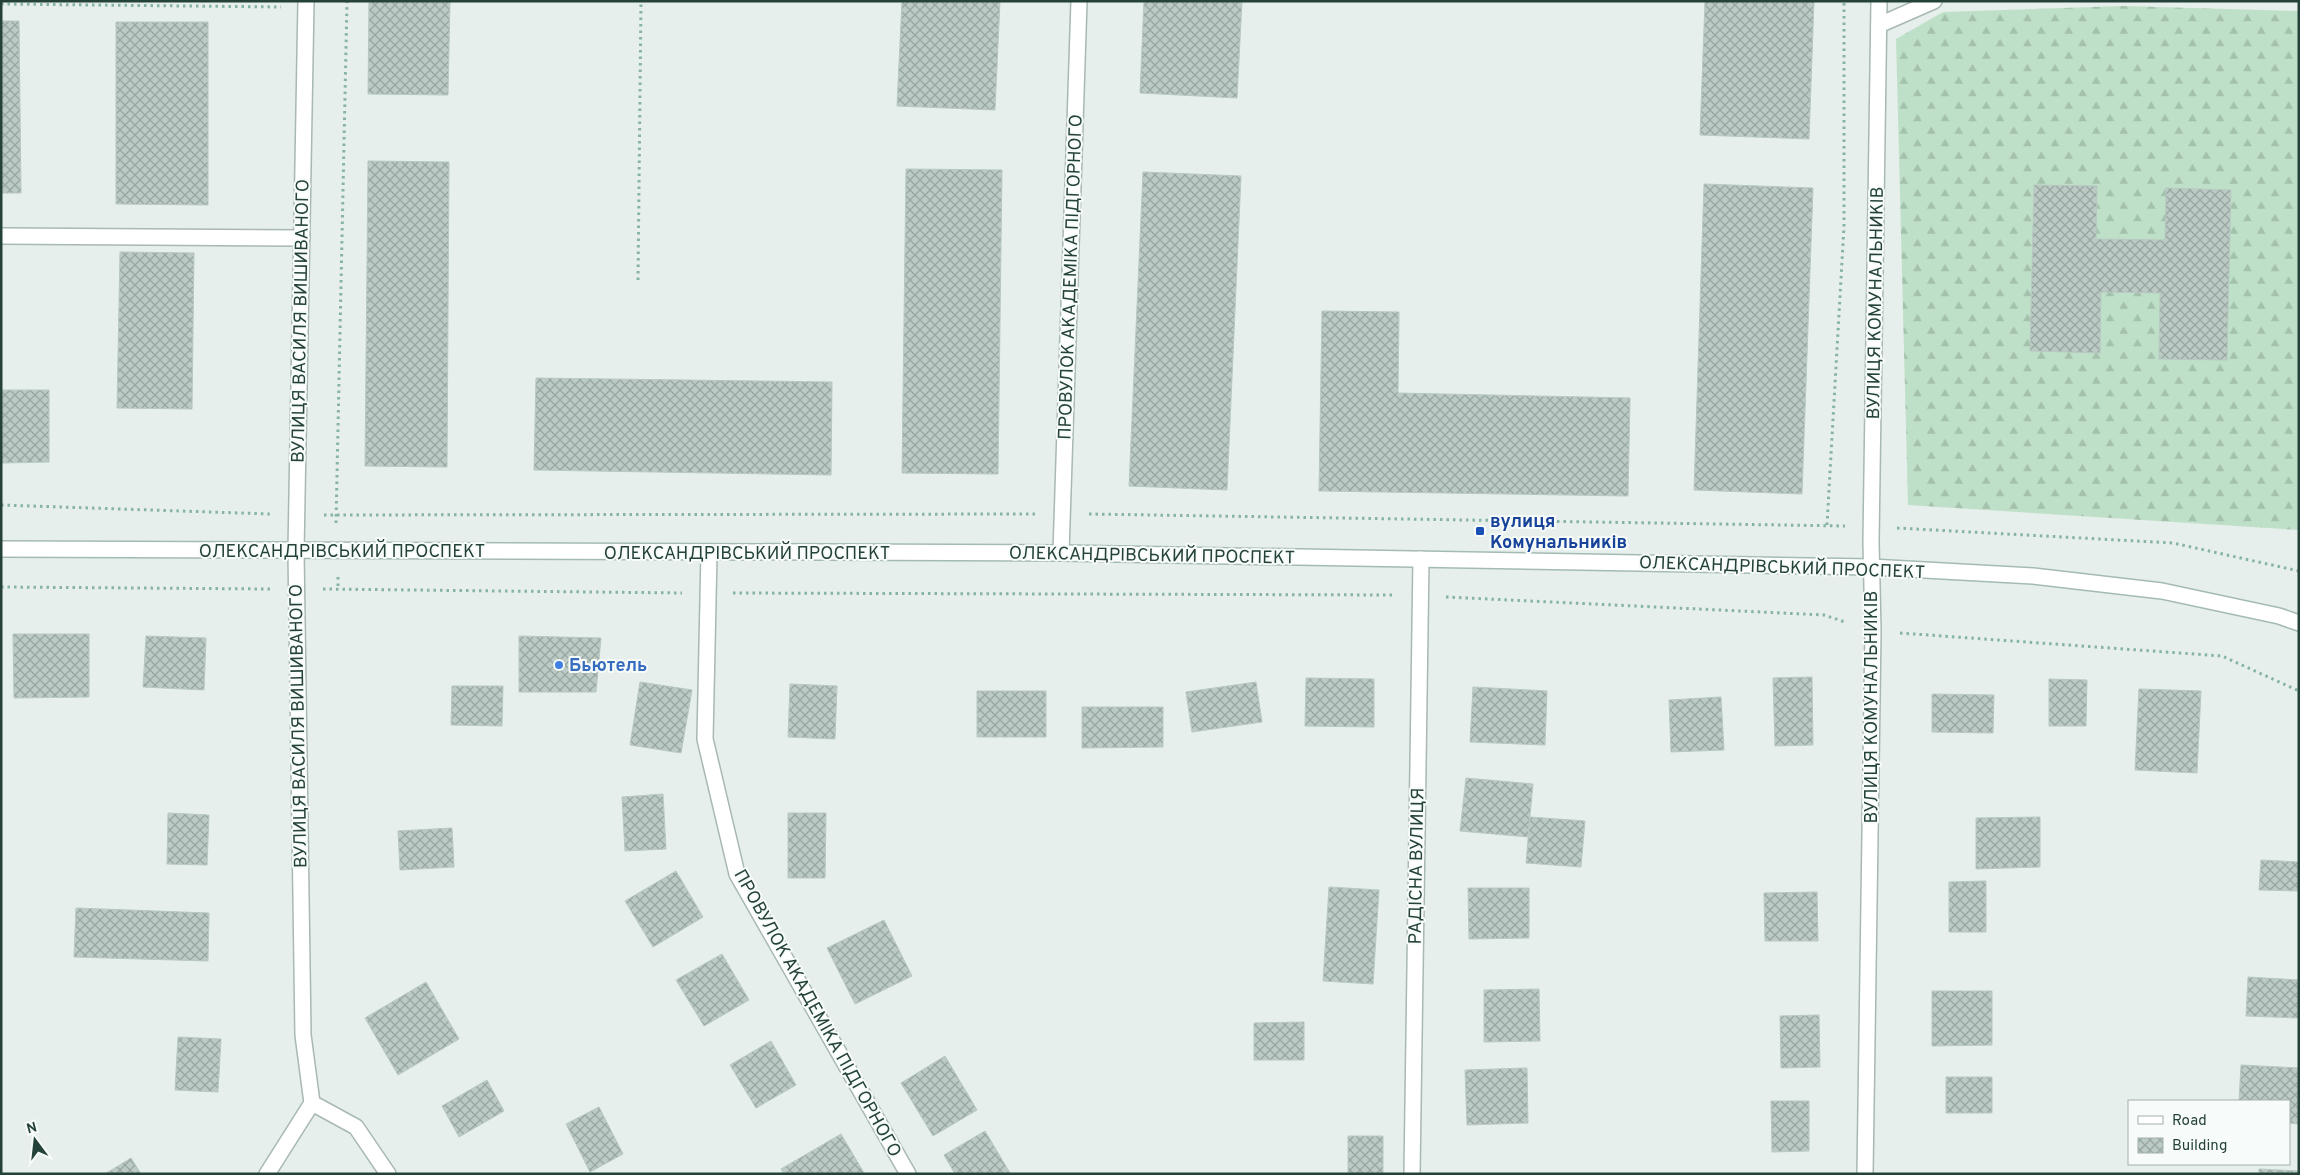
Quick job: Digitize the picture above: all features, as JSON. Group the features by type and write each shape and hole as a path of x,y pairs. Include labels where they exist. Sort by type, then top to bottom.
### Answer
{"street":[{"name":"ПРОВУЛОК АКАДЕМІКА ПІДГОРНОГО","path":"1061,553 1079,1"},
{"name":"ВУЛИЦЯ КОМУНАЛЬНИКІВ","path":"1866,1174 1873,631 1871,526 1880,1"},
{"path":"1879,25 1934,1"},
{"name":"ВУЛИЦЯ ВАСИЛЯ ВИШИВАНОГО","path":"306,4 296,589 302,1035 312,1103"},
{"path":"1,236 302,238"},
{"name":"ОЛЕКСАНДРІВСЬКИЙ ПРОСПЕКТ","path":"1,549 1061,553 1871,567 2033,576 2162,591 2280,616 2299,623"},
{"name":"ПРОВУЛОК АКАДЕМІКА ПІДГОРНОГО","path":"709,553 705,739 737,874 908,1174"},
{"name":"РАДІСНА ВУЛИЦЯ","path":"1412,1174 1421,559"},
{"path":"266,1174 312,1103 356,1127 388,1174"}],"path":[{"path":"336,515 347,1"},
{"path":"638,280 641,1"},
{"path":"1827,525 1844,226 1844,1"},
{"path":"1,4 306,4"},
{"path":"1,505 296,515 1062,514 1871,526 2173,543 2299,571"},
{"path":"1,587 708,593 1420,595 1824,615"},
{"path":"1873,631 2222,656 2299,691"}],"green space":[{"path":"2123,6 2299,11 2299,530 1908,505 1896,39 1943,12"}],"building":[{"path":"369,1 450,1 448,95 368,94"},
{"path":"902,1 1000,1 995,110 897,106"},
{"path":"1144,1 1242,1 1237,98 1140,93"},
{"path":"1705,1 1814,1 1809,139 1700,135"},
{"path":"1,21 19,21 21,193 1,193"},
{"path":"116,22 208,22 208,205 116,204"},
{"path":"368,161 449,162 447,467 365,466"},
{"path":"906,169 1002,170 998,474 902,473"},
{"path":"1143,172 1241,176 1227,490 1129,486"},
{"path":"1704,184 1813,188 1802,494 1694,490"},
{"path":"2034,185 2097,186 2096,239 2165,240 2166,188 2231,190 2227,360 2159,359 2160,293 2101,292 2100,353 2030,351"},
{"path":"120,252 194,253 192,409 117,408"},
{"path":"1322,311 1399,312 1398,393 1630,398 1628,496 1319,491"},
{"path":"536,378 832,382 831,475 534,470"},
{"path":"1,390 49,390 49,462 1,463"},
{"path":"13,634 89,634 89,697 14,698"},
{"path":"146,636 206,638 204,690 143,687"},
{"name":"Бьютель","path":"519,636 601,638 596,692 519,692"},
{"path":"1812,677 1813,745 1775,746 1773,678"},
{"path":"1306,678 1374,679 1374,727 1305,726"},
{"path":"2049,679 2087,680 2086,726 2049,726"},
{"path":"640,682 692,690 681,753 630,745"},
{"path":"1256,682 1262,722 1192,732 1186,692"},
{"path":"790,684 837,686 835,739 788,737"},
{"path":"452,686 503,686 502,726 451,725"},
{"path":"1473,687 1547,691 1545,745 1470,742"},
{"path":"2139,689 2201,691 2197,773 2135,770"},
{"path":"977,691 1046,691 1046,737 977,737"},
{"path":"1932,694 1994,695 1993,733 1932,732"},
{"path":"1721,697 1724,750 1671,752 1669,700"},
{"path":"1082,707 1163,707 1163,747 1082,748"},
{"path":"1466,778 1533,784 1528,837 1460,831"},
{"path":"663,794 666,849 625,851 622,797"},
{"path":"168,813 209,815 207,865 167,864"},
{"path":"788,813 826,813 825,878 788,878"},
{"path":"1530,817 1585,821 1581,867 1526,863"},
{"path":"2040,817 2040,867 1976,869 1976,818"},
{"path":"452,828 454,867 400,870 398,831"},
{"path":"2261,860 2299,862 2299,891 2259,890"},
{"path":"676,871 703,917 653,947 625,901"},
{"path":"1986,881 1986,932 1949,932 1949,882"},
{"path":"1329,887 1379,890 1373,984 1323,981"},
{"path":"1468,888 1529,888 1529,938 1469,939"},
{"path":"1817,892 1818,941 1765,941 1764,893"},
{"path":"76,908 209,913 208,961 74,957"},
{"path":"884,920 912,976 855,1004 827,948"},
{"path":"722,954 749,1000 704,1026 676,980"},
{"path":"2248,977 2299,980 2298,1018 2246,1016"},
{"path":"426,982 459,1039 398,1075 365,1018"},
{"path":"1539,989 1540,1041 1484,1042 1484,990"},
{"path":"1932,991 1992,991 1992,1045 1932,1046"},
{"path":"1819,1015 1820,1067 1781,1068 1780,1016"},
{"path":"1304,1022 1304,1060 1254,1060 1254,1023"},
{"path":"178,1037 221,1039 218,1092 175,1090"},
{"path":"771,1041 796,1085 756,1108 730,1065"},
{"path":"945,1056 977,1110 933,1136 901,1083"},
{"path":"2241,1065 2299,1068 2298,1124 2290,1123 2290,1100 2239,1100"},
{"path":"1527,1068 1528,1123 1467,1125 1465,1070"},
{"path":"1946,1077 1992,1077 1992,1113 1946,1113"},
{"path":"487,1080 504,1111 459,1137 442,1106"},
{"path":"1771,1101 1809,1101 1809,1151 1772,1152"},
{"path":"599,1107 623,1154 590,1172 566,1124"},
{"path":"985,1131 1010,1173 955,1174 944,1155"},
{"path":"841,1134 864,1173 784,1174 781,1169"},
{"path":"1348,1136 1383,1136 1383,1174 1348,1174"},
{"path":"131,1158 141,1174 105,1174"},
{"path":"2259,1169 2299,1171 2299,1174 2259,1174"}],"place":[{"name":"вулиця Комунальників","path":"1480,531"},
{"name":"Бьютель","path":"559,665"}]}
